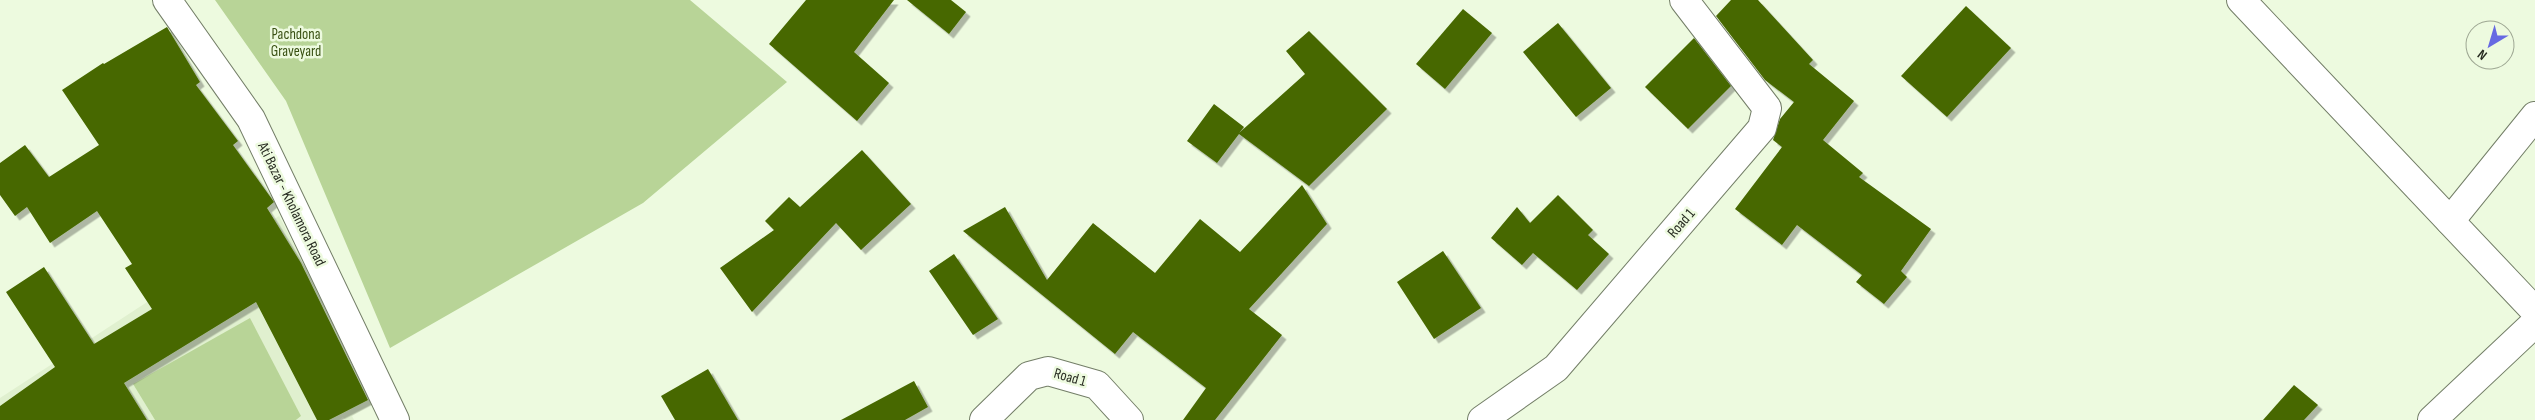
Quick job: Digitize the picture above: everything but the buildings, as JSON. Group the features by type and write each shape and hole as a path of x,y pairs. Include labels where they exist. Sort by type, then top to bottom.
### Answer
{"street":[{"name":"Ati Bazar - Kholamora Road","path":"168,0 251,119 394,420"},
{"name":"Road 1","path":"1482,420 1556,368 1762,128 1767,108 1684,0"},
{"path":"2241,0 2535,311"},
{"path":"2450,222 2535,116"},
{"path":"2432,420 2535,323"},
{"name":"Road 1","path":"984,420 1028,376 1048,371 1097,385 1129,420"}],"shaded area":[{"path":"279,216 376,402 352,416 354,420 345,420 343,417 339,420 328,420 370,398 312,285 261,312 317,420 296,420 301,416 133,384 155,420 147,420 124,383 306,271 280,230 86,414 53,369 0,406 0,398"}],"green space":[{"name":"Pachdona Graveyard","path":"215,0 690,0 787,82 643,203 390,348 286,101"},
{"path":"250,318 301,416 296,420 155,420 133,384"}]}
